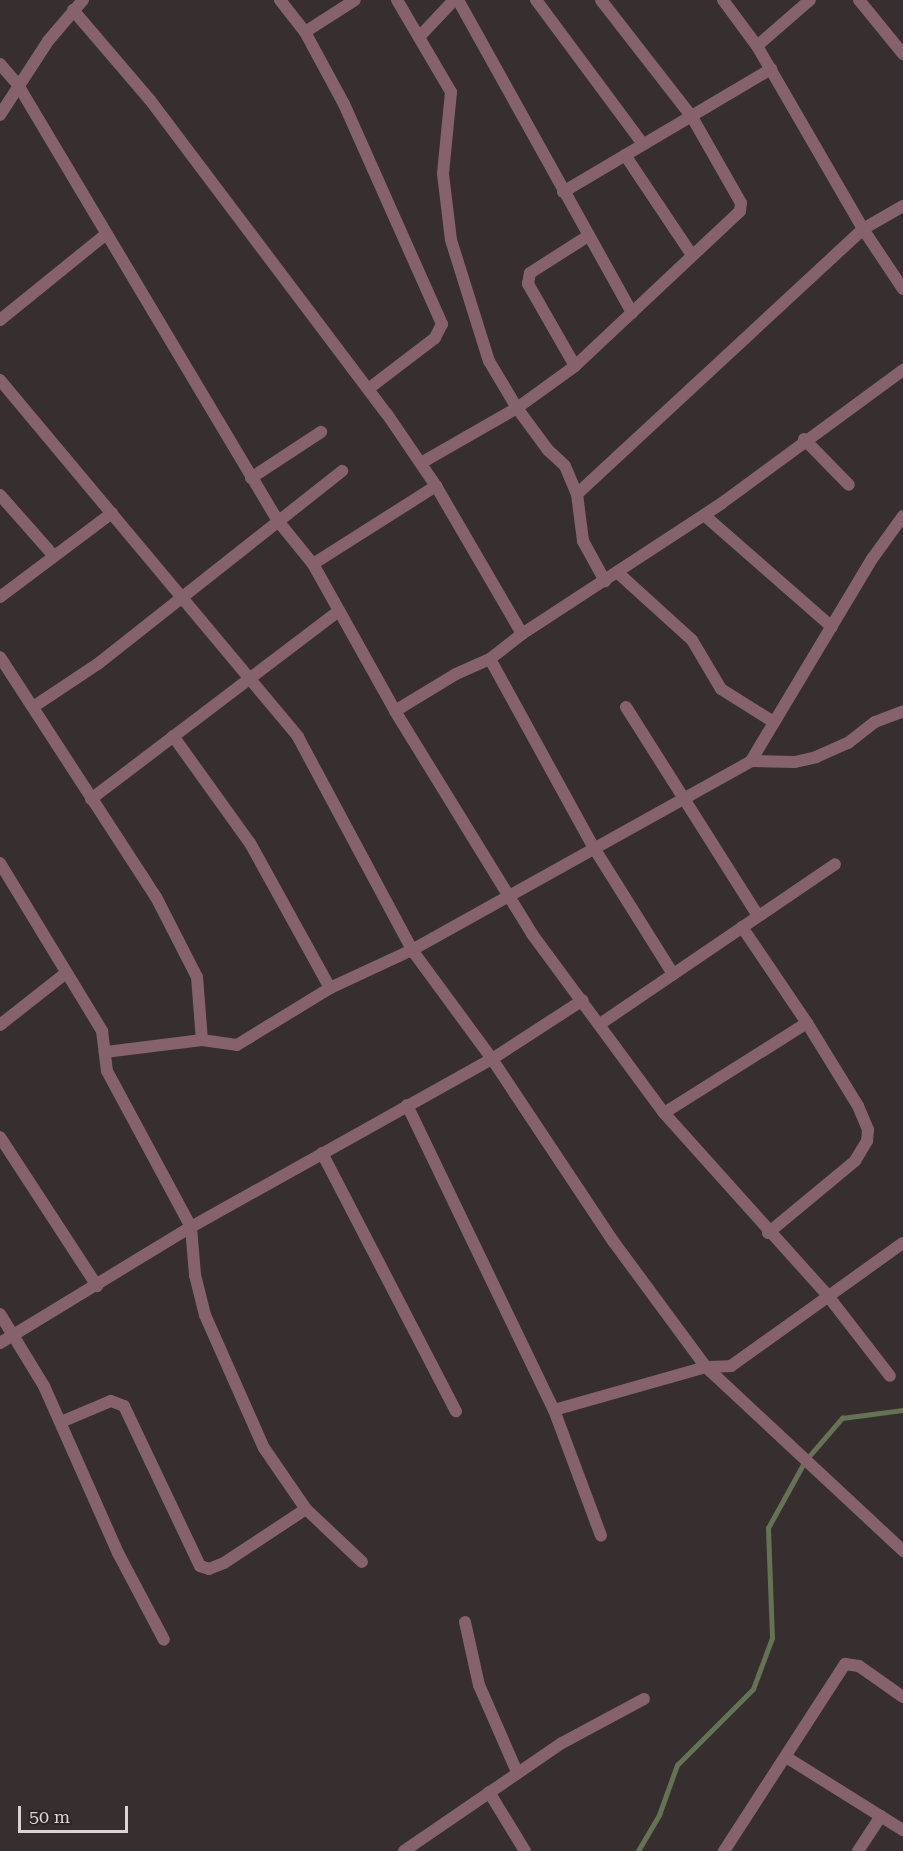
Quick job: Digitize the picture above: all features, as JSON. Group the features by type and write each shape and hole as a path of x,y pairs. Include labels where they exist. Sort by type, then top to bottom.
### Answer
{"street":[{"path":"0,115 18,85 73,10 83,0"},
{"path":"280,0 305,32 344,104 442,324 435,338 368,389"},
{"path":"305,32 355,0"},
{"path":"397,0 421,35 451,92 443,174 451,240 489,361 517,408 548,450 565,466 577,495 583,542 605,581"},
{"path":"421,35 456,0 632,313"},
{"path":"536,0 643,144"},
{"path":"421,463 517,408 575,366 740,212 741,203 692,117 601,0"},
{"path":"723,0 757,46 863,229 903,289"},
{"path":"757,46 810,0"},
{"path":"859,0 903,54"},
{"path":"73,10 157,109 368,389 436,486 522,633"},
{"path":"0,64 18,85 251,478 278,521 313,564 395,711 532,934 583,1000 664,1113 768,1233 828,1296 890,1376"},
{"path":"563,192 771,69"},
{"path":"625,155 692,255"},
{"path":"577,495 863,229 903,206"},
{"path":"0,320 105,235"},
{"path":"575,366 528,284 530,273 588,236"},
{"path":"395,711 490,659 522,633 704,515 804,439 903,370"},
{"path":"0,381 298,737 412,950 492,1059 613,1241 706,1367 903,1551"},
{"path":"251,478 321,432"},
{"path":"804,439 849,484"},
{"path":"33,707 183,598 342,471"},
{"path":"313,564 436,486"},
{"path":"0,495 54,556"},
{"path":"0,597 112,513"},
{"path":"704,515 832,627"},
{"path":"105,1052 202,1040 237,1045 330,988 412,950 507,893 594,848 751,760 772,721 903,516"},
{"path":"617,572 692,640 721,689 772,721"},
{"path":"91,799 173,736 250,682 339,611"},
{"path":"0,657 156,897 197,977 202,1040"},
{"path":"490,659 594,848 673,974"},
{"path":"626,707 758,916"},
{"path":"751,760 768,764 816,757 848,743 875,722 901,717"},
{"path":"173,736 250,843 330,988"},
{"path":"0,863 102,1031 107,1071 191,1227 199,1294 213,1336 264,1448 306,1509 362,1562"},
{"path":"600,1024 835,864"},
{"path":"742,927 807,1023 858,1106 868,1130 867,1141 855,1161 768,1233"},
{"path":"0,1025 66,973"},
{"path":"0,1343 191,1227 492,1059 583,1000"},
{"path":"664,1113 807,1023"},
{"path":"406,1105 554,1410 600,1536"},
{"path":"0,1137 97,1286"},
{"path":"321,1153 456,1412"},
{"path":"554,1410 706,1367 731,1366 903,1243"},
{"path":"0,1314 14,1335 61,1422 118,1553 164,1640"},
{"path":"61,1422 111,1401 124,1406 200,1566 209,1569 224,1563 306,1509"},
{"path":"465,1622 479,1685 517,1772"},
{"path":"724,1851 844,1664 859,1666 903,1697"},
{"path":"404,1851 562,1743 644,1699"},
{"path":"786,1757 903,1830"},
{"path":"489,1792 525,1851"},
{"path":"858,1851 881,1816"}],"waterway":[{"path":"638,1851 659,1815 677,1765 753,1689 772,1638 768,1528 805,1461 842,1418 903,1410"}]}
